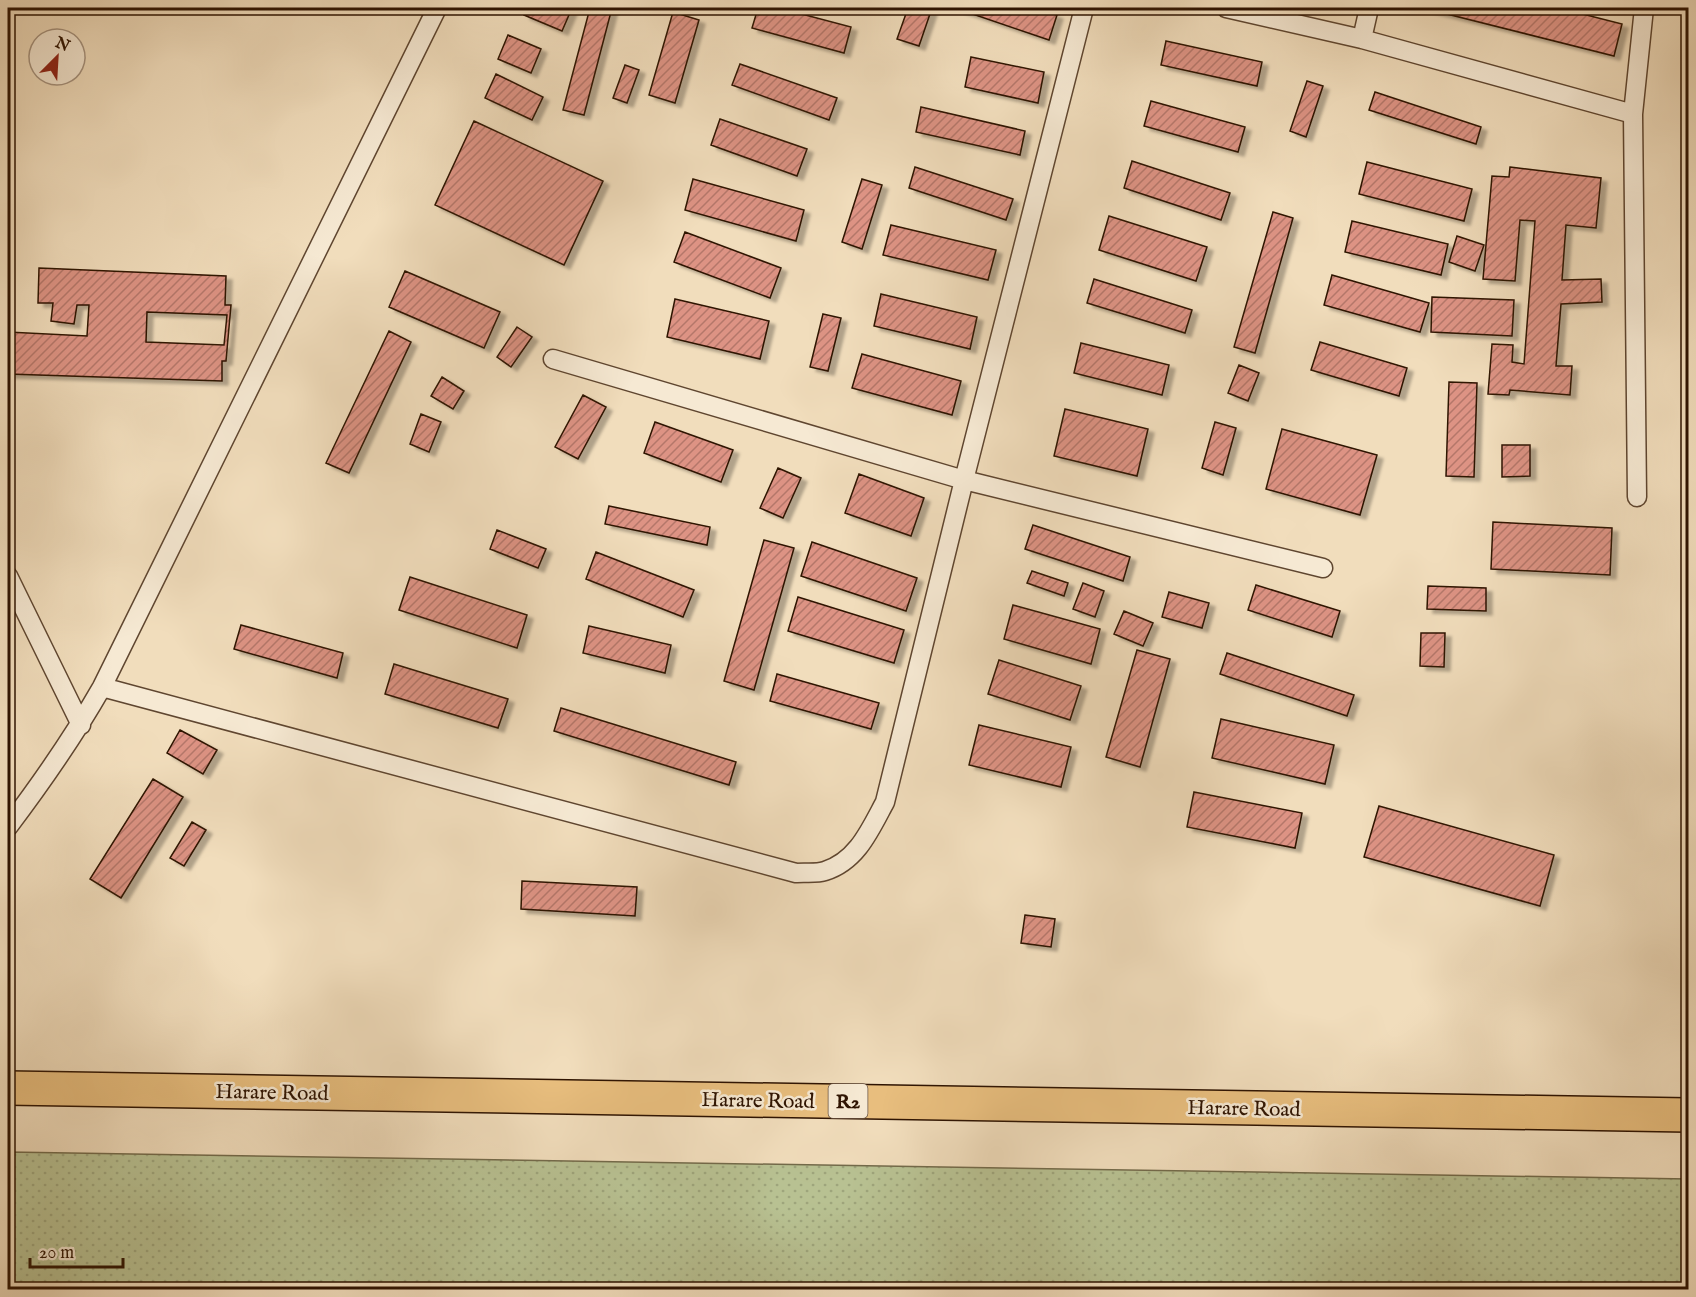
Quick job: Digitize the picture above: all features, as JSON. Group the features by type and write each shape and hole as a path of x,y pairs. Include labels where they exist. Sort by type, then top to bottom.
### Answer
{"highway":[{"name":"Harare Road","path":"8,1088 1689,1115"}],"lane":[{"path":"8,827 81,725 102,687 437,8"},
{"path":"102,687 796,873 824,872 851,857 865,840 885,802 1084,8"},
{"path":"1226,8 1362,39 1633,114"},
{"path":"1362,39 1369,8"},
{"path":"1637,497 1633,114 1644,8"},
{"path":"553,360 964,480 1323,568"},
{"path":"8,576 81,725"}],"green space":[{"path":"8,1152 1688,1179 1688,1289 8,1289"}],"building":[{"path":"527,8 572,8 562,31 524,15"},
{"path":"590,8 612,8 584,115 563,110"},
{"path":"758,8 779,8 851,27 844,53 752,28"},
{"path":"908,8 932,8 919,46 897,39"},
{"path":"955,8 1035,8 1057,15 1049,40"},
{"path":"1423,8 1559,8 1622,24 1614,56"},
{"path":"673,12 699,20 675,103 649,95"},
{"path":"508,35 541,49 531,73 498,59"},
{"path":"1166,41 1262,62 1257,86 1161,65"},
{"path":"971,57 1044,72 1038,103 965,87"},
{"path":"740,64 837,98 829,120 732,85"},
{"path":"625,65 639,70 627,103 613,98"},
{"path":"496,74 543,97 532,120 485,98"},
{"path":"1307,81 1323,86 1306,137 1290,131"},
{"path":"1375,92 1481,127 1476,144 1369,110"},
{"path":"1151,101 1245,127 1238,152 1144,126"},
{"path":"921,107 1025,131 1020,155 916,132"},
{"path":"720,119 807,149 797,176 711,145"},
{"path":"474,121 603,181 564,265 435,205"},
{"path":"1132,161 1230,193 1221,220 1124,188"},
{"path":"1367,162 1472,189 1464,221 1359,194"},
{"path":"915,167 1013,199 1006,220 909,188"},
{"path":"1510,167 1601,178 1596,228 1566,225 1562,280 1601,279 1602,302 1561,304 1556,366 1572,366 1570,395 1510,390 1509,395 1488,394 1492,344 1513,345 1512,362 1524,364 1535,221 1520,220 1515,281 1483,279 1492,176 1509,177"},
{"path":"693,179 804,210 796,241 685,210"},
{"path":"862,179 882,185 862,249 842,242"},
{"path":"1273,212 1293,218 1255,353 1234,347"},
{"path":"1109,216 1207,247 1196,281 1099,250"},
{"path":"1352,221 1448,244 1441,275 1345,252"},
{"path":"891,225 996,250 988,280 883,255"},
{"path":"685,232 781,268 770,298 674,262"},
{"path":"1457,236 1484,245 1475,271 1449,262"},
{"path":"39,268 226,276 225,305 231,305 226,361 222,361 222,381 8,374 8,332 87,336 89,305 77,305 74,324 51,321 53,303 38,303","holes":["147,312 227,315 224,345 146,342"]},
{"path":"405,271 500,312 484,348 389,307"},
{"path":"1332,275 1429,303 1420,332 1324,305"},
{"path":"1094,279 1192,310 1185,333 1087,303"},
{"path":"881,294 977,317 970,349 874,326"},
{"path":"1432,297 1514,300 1512,336 1431,332"},
{"path":"675,299 769,321 760,359 667,337"},
{"path":"823,314 841,318 828,371 810,367"},
{"path":"517,327 532,337 511,367 497,357"},
{"path":"389,331 411,342 349,473 326,463"},
{"path":"1320,342 1407,368 1399,396 1311,370"},
{"path":"1081,343 1169,365 1162,395 1074,373"},
{"path":"862,354 961,381 952,415 852,388"},
{"path":"1239,365 1259,373 1248,401 1228,393"},
{"path":"442,377 464,391 453,409 431,396"},
{"path":"1449,382 1477,383 1474,477 1446,476"},
{"path":"583,395 606,407 578,459 555,447"},
{"path":"1065,409 1148,429 1137,476 1054,456"},
{"path":"421,414 441,422 429,452 410,444"},
{"path":"655,422 733,450 721,482 644,453"},
{"path":"1215,422 1236,428 1223,475 1202,468"},
{"path":"1282,429 1377,455 1360,515 1266,489"},
{"path":"1502,445 1530,445 1530,476 1502,477"},
{"path":"778,468 801,478 783,518 760,508"},
{"path":"859,474 924,498 911,536 845,513"},
{"path":"609,506 710,527 707,545 605,524"},
{"path":"1493,522 1612,528 1610,575 1491,569"},
{"path":"1033,525 1130,557 1123,581 1025,549"},
{"path":"497,530 546,549 538,568 490,549"},
{"path":"764,540 794,548 754,690 724,681"},
{"path":"812,542 917,578 906,611 801,576"},
{"path":"596,552 694,590 683,617 586,579"},
{"path":"1032,571 1068,583 1064,596 1027,583"},
{"path":"410,577 527,615 517,648 399,610"},
{"path":"1083,583 1104,591 1095,617 1073,609"},
{"path":"1256,585 1340,611 1332,637 1248,610"},
{"path":"1428,586 1486,588 1486,611 1427,609"},
{"path":"1169,592 1209,603 1202,628 1162,617"},
{"path":"798,597 904,630 894,663 788,631"},
{"path":"1013,605 1100,629 1091,664 1004,639"},
{"path":"1124,611 1153,623 1143,646 1114,634"},
{"path":"241,625 343,653 337,678 234,649"},
{"path":"589,626 671,645 665,673 583,653"},
{"path":"1421,633 1445,633 1444,667 1420,666"},
{"path":"1137,650 1170,659 1140,767 1106,757"},
{"path":"1227,653 1354,695 1347,716 1220,674"},
{"path":"999,660 1081,686 1070,720 988,694"},
{"path":"394,664 508,699 498,728 385,694"},
{"path":"777,674 879,703 871,729 770,701"},
{"path":"561,708 736,762 729,785 554,731"},
{"path":"1221,719 1334,745 1325,784 1212,758"},
{"path":"979,725 1071,747 1061,787 969,765"},
{"path":"180,730 217,750 203,774 167,753"},
{"path":"153,779 183,797 121,898 90,879"},
{"path":"1194,792 1302,813 1295,848 1187,827"},
{"path":"1379,806 1554,855 1540,906 1364,857"},
{"path":"192,822 206,830 184,866 170,858"},
{"path":"522,881 637,887 635,916 521,909"},
{"path":"1025,915 1055,919 1051,947 1021,943"}]}
